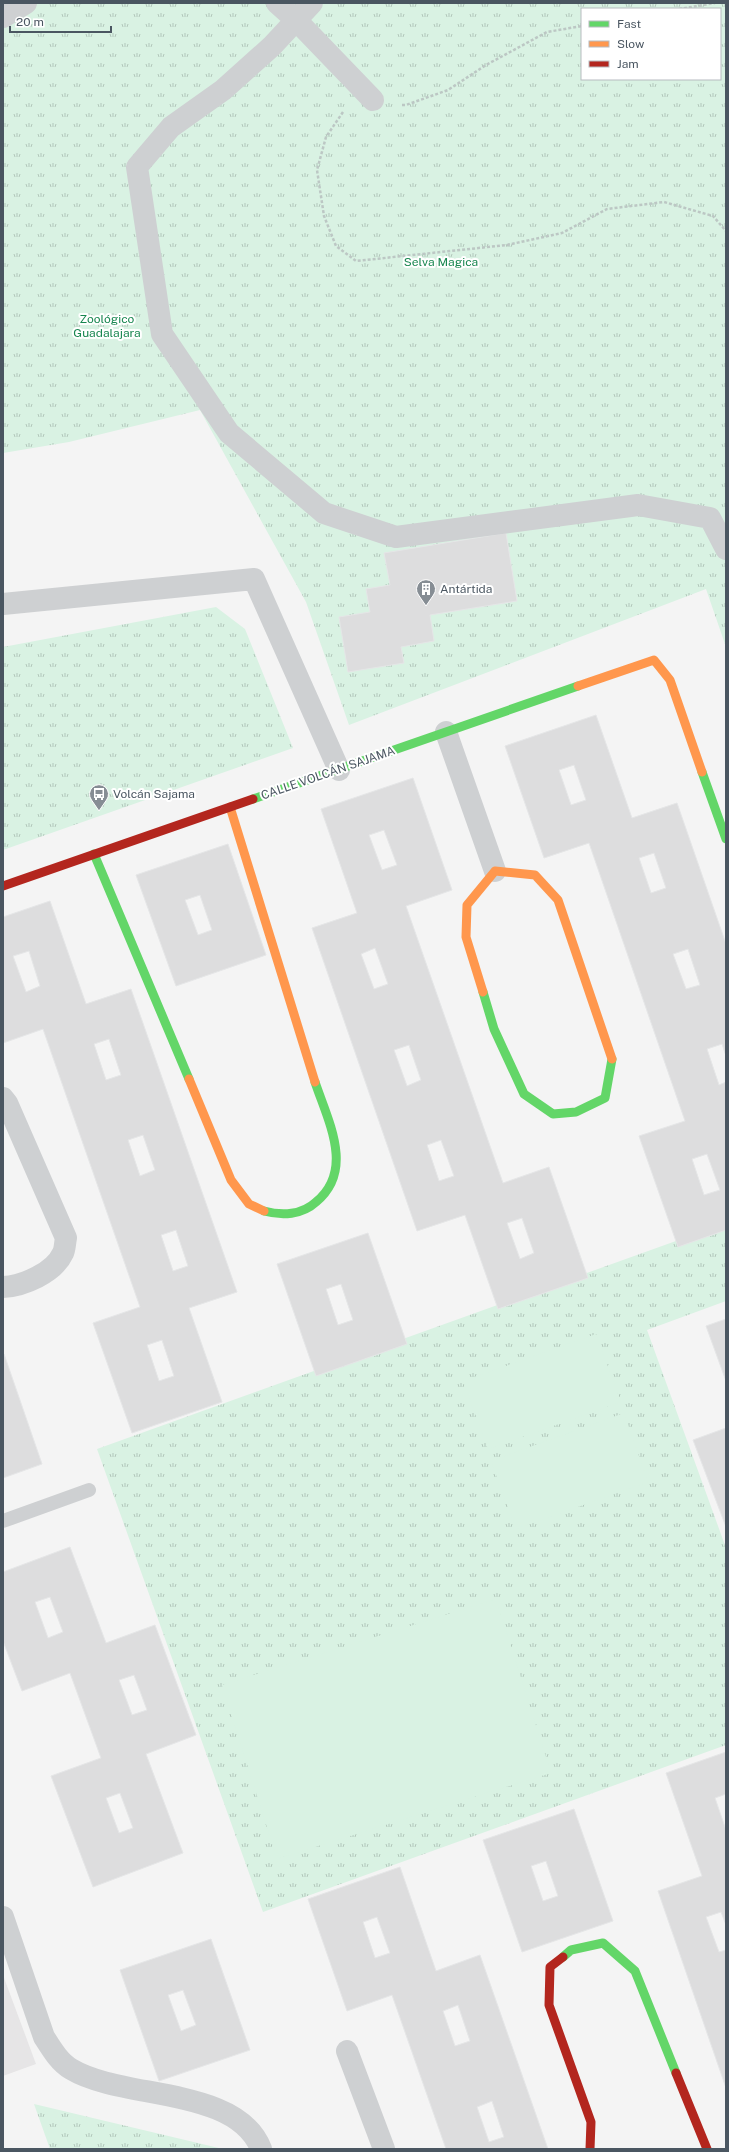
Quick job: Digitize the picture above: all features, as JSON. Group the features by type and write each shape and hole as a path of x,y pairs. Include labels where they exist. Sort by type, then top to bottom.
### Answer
{"street":[{"path":"3,17 26,3"},
{"path":"277,3 296,20 373,100"},
{"path":"312,3 272,46 222,90 171,127 137,168 162,334 229,433 324,513 396,537 638,504 710,518 726,548"},
{"path":"5,600 254,579 339,770"},
{"name":"CALLE VOLCÁN SAJAMA","path":"3,886 654,660 670,680 726,839"},
{"path":"446,732 495,871"},
{"path":"94,854 231,1180 251,1206 273,1215 296,1214 324,1198 337,1172 335,1145 230,808"},
{"path":"495,871 535,875 558,900 613,1061 605,1098 576,1112 553,1114 524,1094 494,1029 466,938 467,905 495,871"},
{"path":"3,1098 7,1103 66,1238 64,1253 52,1268 17,1286 3,1287"},
{"path":"3,1918 44,2037 55,2054 70,2069 92,2078 220,2109 241,2121 258,2141 261,2149"},
{"path":"590,2149 591,2122 548,2005 550,1967 571,1950 603,1943 635,1971 706,2149"},
{"path":"347,2051 384,2149"}],"lane":[{"path":"3,1521 89,1490"}],"path":[{"path":"685,8 715,3"},
{"path":"581,26 547,32 486,65 448,90 406,105 373,100 342,112 326,137 317,170 324,216 336,246 356,261 507,245 562,233 607,209 664,202 713,216 726,231"}],"shaded area":[{"path":"3,1975 36,2064 3,2076"}],"green space":[{"path":"3,3 726,3 726,647 706,589 349,725 306,602 200,410 69,442 3,453"},
{"path":"216,607 245,629 293,748 3,850 3,647"},
{"path":"726,1223 726,1301 647,1330 726,1548 726,1745 263,1912 97,1449"},
{"path":"596,1334 621,1402 488,1449 463,1381"},
{"path":"624,1413 648,1482 516,1529 491,1461"},
{"path":"496,1599 551,1773 277,1859 222,1685"},
{"path":"34,2104 223,2149 50,2149"}],"building":[{"name":"Antártida","path":"506,533 517,601 430,615 434,641 401,647 404,663 348,672 339,617 370,612 366,589 390,585 384,553"},
{"path":"596,715 632,818 677,803 726,944 726,1056 722,1044 707,1049 719,1085 726,1082 726,1230 678,1247 639,1136 685,1121 589,843 544,858 505,746","holes":["574,765 586,800 571,805 559,770","654,853 666,888 651,893 639,858","688,949 700,985 686,989 673,954","707,1154 720,1190 704,1195 692,1159"]},
{"path":"413,778 452,890 406,906 503,1183 549,1167 588,1278 498,1309 465,1215 417,1231 312,928 357,913 321,809","holes":["384,830 397,865 382,870 369,835","375,948 388,984 374,989 361,954","409,1045 421,1080 407,1086 394,1050","441,1140 454,1176 439,1181 427,1145","522,1218 534,1253 520,1259 507,1223"]},
{"path":"228,844 266,955 176,986 136,875","holes":["200,895 212,930 198,935 185,900"]},
{"path":"50,901 86,1004 131,989 237,1292 189,1308 222,1402 132,1433 93,1323 140,1307 43,1029 3,1043 3,917","holes":["29,951 40,986 26,992 13,956","109,1039 121,1075 106,1080 94,1044","143,1135 155,1170 140,1176 128,1140","176,1230 188,1266 173,1271 161,1235","162,1340 174,1376 159,1381 147,1345"]},
{"path":"368,1233 407,1344 316,1376 277,1264","holes":["341,1284 353,1320 338,1325 326,1289"]},
{"path":"726,1319 726,1381 706,1326"},
{"path":"3,1354 42,1464 3,1478"},
{"path":"726,1428 726,1527 693,1440"},
{"path":"70,1547 106,1643 155,1625 196,1735 146,1754 183,1853 93,1887 51,1776 101,1758 70,1673 22,1691 3,1641 3,1572","holes":["50,1597 63,1632 48,1638 35,1602","134,1675 147,1710 132,1715 119,1680","120,1793 133,1828 119,1833 106,1798"]},
{"path":"726,1752 726,1794 715,1798 726,1830 726,1925 721,1912 706,1917 719,1952 726,1950 726,2088 658,1891 702,1876 666,1773"},
{"path":"574,1809 613,1921 522,1952 483,1840","holes":["546,1861 558,1896 543,1901 531,1866"]},
{"path":"400,1867 436,1971 480,1955 548,2149 446,2149 392,1995 347,2011 308,1899","holes":["377,1917 390,1953 375,1958 363,1922","458,2005 470,2041 455,2046 443,2011","492,2101 504,2137 489,2142 477,2107"]},
{"path":"211,1939 250,2050 159,2081 120,1970","holes":["183,1990 196,2025 181,2031 168,1995"]}],"traffic: fast":[{"path":"253,799 578,686"},
{"path":"702,772 726,839"},
{"path":"94,854 189,1079"},
{"path":"483,992 494,1029 524,1094 553,1114 576,1112 605,1098 612,1059"},
{"path":"264,1211 285,1214 304,1210 316,1202 328,1189 334,1175 336,1160 335,1145 315,1082"},
{"path":"563,1957 571,1950 603,1943 635,1971 676,2073"}],"traffic: slow":[{"path":"578,686 654,660 670,680 702,772"},
{"path":"230,807 315,1082"},
{"path":"495,871 535,875 558,900 612,1059"},
{"path":"483,992 466,937 467,905 495,871"},
{"path":"189,1079 231,1180 249,1204 264,1211"}],"traffic: jam":[{"path":"3,886 253,799"},
{"path":"563,1957 550,1967 549,2005 591,2122 590,2149"},
{"path":"676,2073 707,2149"}],"place":[{"name":"Antártida","path":"426,606"},
{"name":"Volcán Sajama","path":"99,811"}],"park label":[{"name":"Selva Magica","path":"441,262"},
{"name":"Zoológico Guadalajara","path":"107,326"}]}
